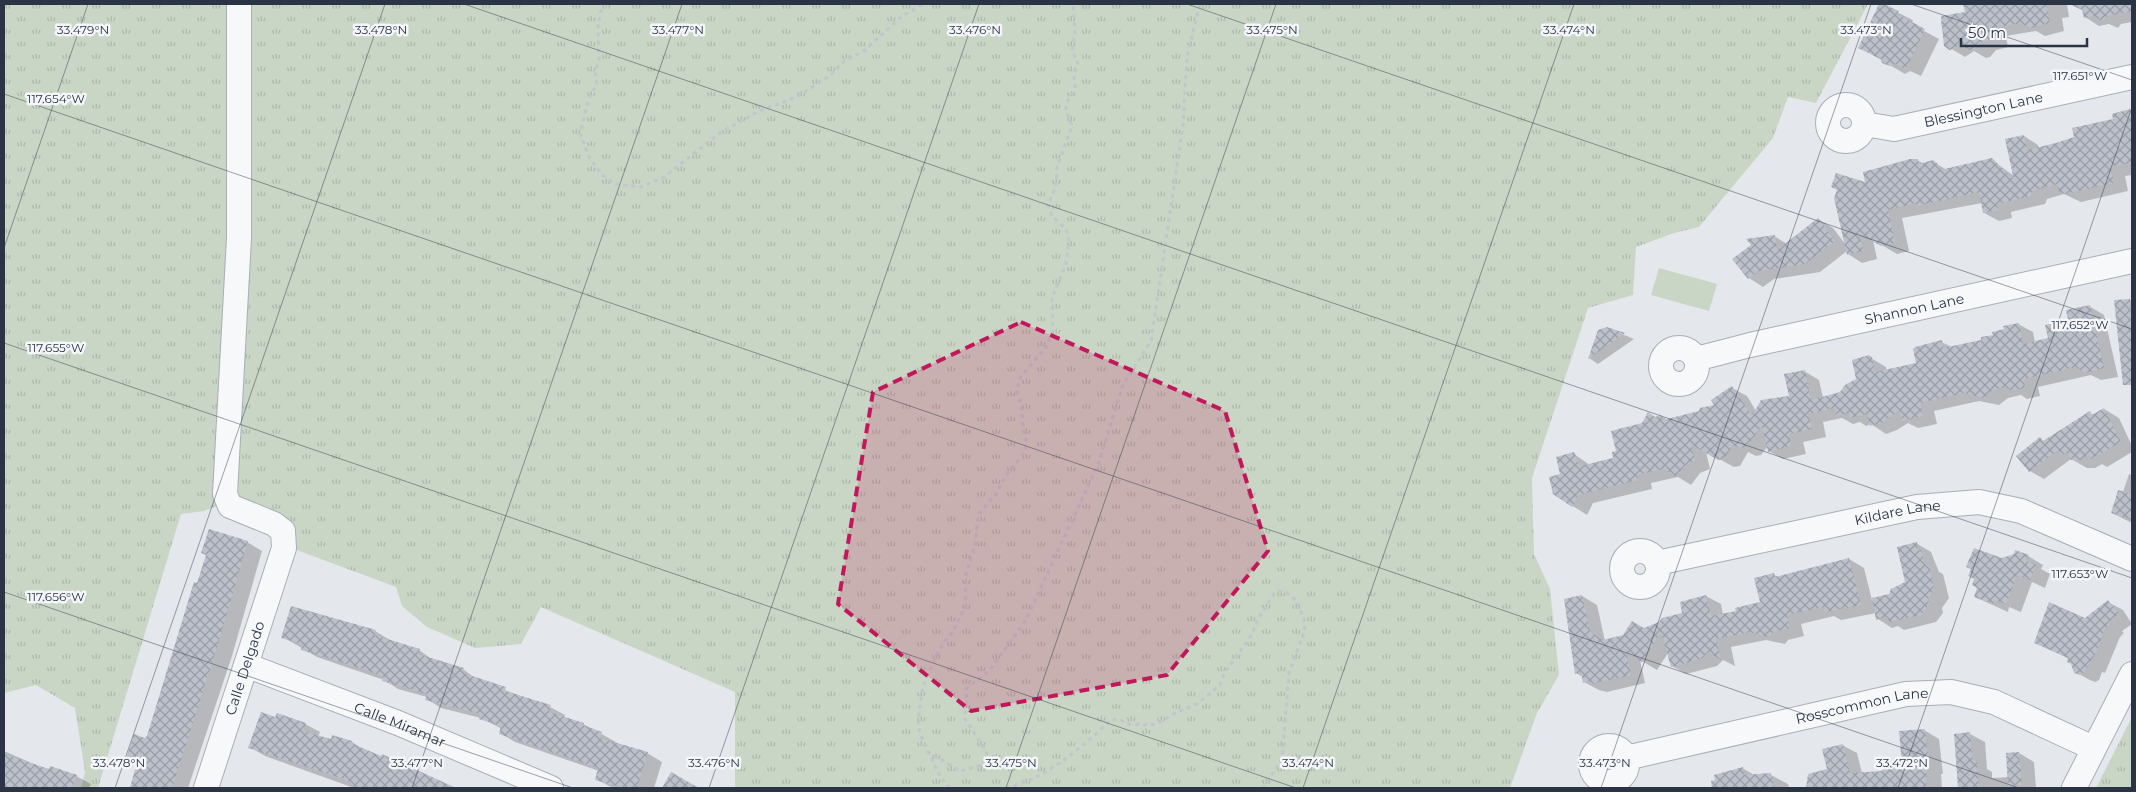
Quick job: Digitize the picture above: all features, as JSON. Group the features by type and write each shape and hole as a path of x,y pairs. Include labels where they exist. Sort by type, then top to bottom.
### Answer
{"street":[{"name":"Calle Delgado","path":"206,788 284,548 283,531 274,524 230,506 225,494 239,238 239,4"},
{"name":"Blessington Lane","path":"1864,124 1894,129 2132,77"},
{"name":"Shannon Lane","path":"1696,360 1750,345 2132,261"},
{"name":"Kildare Lane","path":"1657,563 1917,507 1979,502 2021,511 2132,558"},
{"name":"Calle Miramar","path":"246,665 398,723 551,788"},
{"path":"2074,788 2132,674"},
{"name":"Rosscommon Lane","path":"1626,758 1906,694 1951,692 1994,702 2093,748"}],"path":[{"path":"608,4 601,11 598,26 599,59 595,74 597,84 590,98 580,133 589,157 602,175 616,184 642,187 664,177 720,132 759,111 794,98 811,88 832,74 844,61 863,52 901,17 922,4"},
{"path":"950,788 940,777 926,751 918,721 926,678 942,645 952,633 966,606 965,578 975,546 978,515 996,494 1005,477 1024,453 1027,444 1022,424 1022,404 1017,392 1019,379 1046,347 1054,330 1052,298 1066,264 1069,241 1066,229 1052,216 1048,205 1056,186 1056,172 1072,126 1066,109 1067,102 1075,89 1074,74 1078,64 1072,50 1075,33 1072,4"},
{"path":"926,751 960,771 982,765 987,753 966,719 966,688 989,671 1026,620 1099,462 1123,385 1151,341 1183,125 1187,56 1200,4"},
{"path":"1006,788 1022,785 1045,772 1111,720 1119,719 1128,724 1157,724 1177,712 1197,704 1220,685 1225,672 1251,636 1258,618 1267,603 1279,591 1287,593 1297,601 1305,622 1302,640 1289,673 1282,759 1263,788"}],"highlighted area":[{"path":"1021,322 1225,411 1268,551 1167,675 971,711 838,604 873,392"}],"green space":[{"path":"4,4 1868,4 1816,103 1788,97 1773,138 1699,227 1674,233 1636,247 1633,295 1588,308 1532,478 1534,554 1550,589 1559,675 1537,713 1510,788 735,788 735,692 541,607 521,644 475,648 427,627 402,606 396,587 294,549 235,499 204,511 181,514 98,788 81,788 85,772 75,708 36,685 4,693"},
{"path":"1659,268 1717,284 1709,311 1651,295"},
{"path":"2132,717 2132,788 2096,788"}],"building":[{"path":"1879,4 1884,4 1899,11 1897,14 1925,29 1906,69 1895,64 1889,66 1882,63 1881,59 1858,48"},
{"path":"1963,4 2046,4 2050,23 2030,28 2021,23 1992,28 1994,39 1981,42 1975,49 1970,50 1959,43 1954,49 1949,50 1944,46 1941,16 1965,12"},
{"path":"2069,4 2132,4 2132,11 2107,16 2103,21 2094,16 2084,18 2082,10"},
{"path":"2130,109 2132,118 2132,163 2110,166 2114,183 2065,194 2059,192 2057,184 2033,191 2031,196 1997,204 1998,210 1983,213 1979,192 1916,206 1916,203 1888,210 1895,243 1881,246 1859,234 1863,251 1847,255 1834,198 1837,190 1831,187 1836,173 1865,182 1863,172 1910,159 1918,159 1919,164 1933,160 1939,165 1940,170 1992,158 2014,180 2005,139 2024,135 2027,150 2074,137 2072,128 2113,119 2112,114"},
{"path":"1818,218 1835,241 1805,264 1759,271 1748,279 1732,259 1751,245 1746,239 1775,235 1777,250"},
{"path":"2130,299 2132,385 2123,385 2114,300"},
{"path":"2090,305 2104,368 2085,373 2076,367 2024,379 2025,388 2012,391 2006,387 1993,390 1984,398 1964,393 1920,403 1923,416 1902,421 1900,410 1882,423 1870,426 1867,414 1850,418 1849,413 1837,416 1835,408 1808,414 1812,429 1789,434 1791,446 1768,452 1762,426 1746,447 1740,448 1733,445 1725,458 1718,460 1692,445 1695,461 1685,465 1676,477 1663,469 1637,475 1638,480 1578,495 1572,507 1553,494 1549,477 1560,474 1556,457 1574,452 1580,466 1613,458 1612,452 1616,451 1611,431 1642,423 1648,412 1655,417 1661,415 1663,420 1699,411 1700,408 1714,405 1711,400 1732,386 1752,416 1761,400 1789,396 1784,374 1805,370 1811,400 1840,392 1845,385 1856,379 1852,360 1869,355 1872,357 1875,372 1916,363 1913,349 1915,347 1942,340 1943,348 1981,340 1981,337 1993,335 1992,332 2004,329 2003,326 2019,323 2023,344 2048,338 2045,325 2068,320 2066,310"},
{"path":"1607,327 1625,333 1588,359 1598,330"},
{"path":"2104,408 2121,442 2091,459 2089,455 2080,460 2071,460 2067,453 2061,455 2058,450 2029,472 2016,456 2040,437 2043,441 2090,411 2092,415"},
{"path":"2118,490 2132,494 2132,520 2111,513"},
{"path":"209,529 248,541 217,647 172,788 130,788 137,762 126,759 134,734 145,738 147,736 194,582 197,583 206,555 201,553"},
{"path":"1917,542 1918,551 1921,550 1925,565 1929,565 1934,589 1928,599 1929,604 1921,615 1889,622 1887,617 1876,620 1872,598 1889,594 1891,589 1905,582 1897,547"},
{"path":"1974,548 2002,558 2014,554 2015,550 2029,555 2026,561 2036,565 2030,580 2017,575 2006,604 1994,600 1993,604 1974,597 1977,588 1972,585 1974,579 1968,576 1971,569 1966,567"},
{"path":"1849,558 1861,605 1825,612 1824,607 1787,615 1790,628 1773,632 1770,636 1766,637 1750,632 1716,639 1721,660 1708,652 1702,658 1671,667 1661,632 1642,662 1626,652 1631,675 1591,684 1590,681 1583,683 1581,672 1575,674 1564,599 1582,595 1590,632 1603,640 1623,635 1632,621 1644,628 1659,622 1662,618 1682,613 1680,602 1706,595 1711,616 1736,611 1735,608 1760,602 1754,578 1774,573 1775,577"},
{"path":"2108,600 2119,614 2108,622 2110,625 2105,628 2096,653 2080,675 2074,673 2071,664 2067,662 2068,658 2034,643 2049,602 2085,618"},
{"path":"291,606 376,630 374,635 420,649 418,654 464,668 463,673 506,687 505,691 551,705 549,712 584,723 583,725 602,732 600,738 648,752 637,788 624,788 595,780 598,768 499,734 501,726 479,719 481,714 425,700 427,694 382,681 384,677 369,671 301,650 302,644 281,638"},
{"path":"261,712 275,717 277,713 306,723 303,731 331,739 332,735 352,741 351,743 381,756 382,754 456,788 353,788 354,785 344,779 248,748"},
{"path":"1925,729 1929,766 1927,766 1926,788 1806,788 1808,774 1827,769 1822,749 1843,744 1850,773 1881,771 1889,766 1902,765 1899,731"},
{"path":"1970,732 1972,759 1977,762 1979,788 1958,788 1954,734"},
{"path":"2019,752 2022,785 2008,786 2006,753"},
{"path":"4,754 49,769 50,766 77,775 72,788 4,788"},
{"path":"1743,767 1744,775 1771,773 1774,788 1712,788 1711,781 1715,780 1714,775"},
{"path":"671,772 699,788 662,788"}]}
